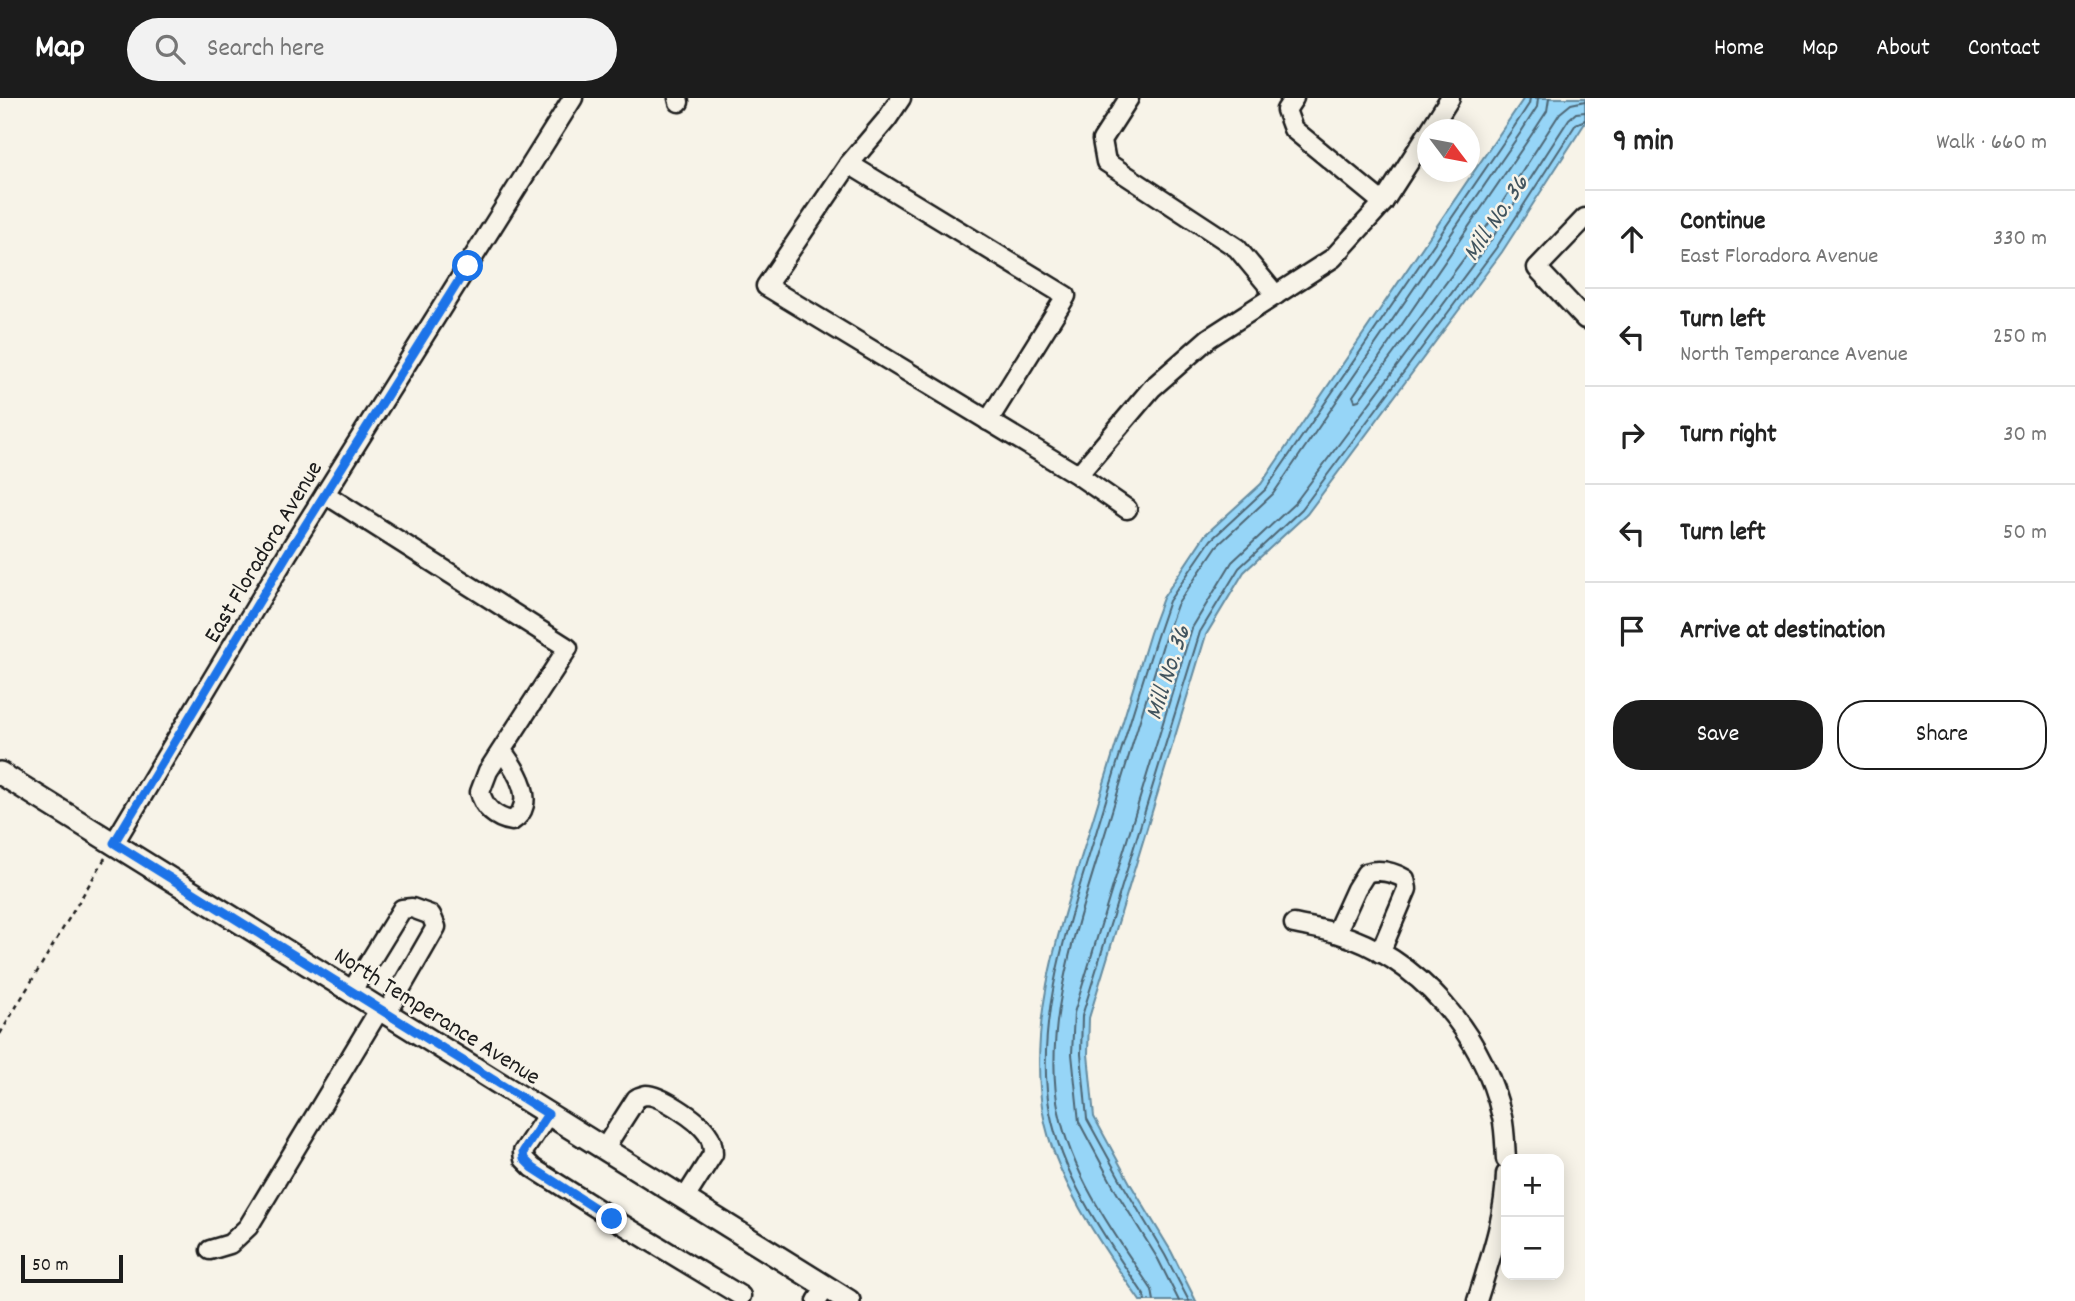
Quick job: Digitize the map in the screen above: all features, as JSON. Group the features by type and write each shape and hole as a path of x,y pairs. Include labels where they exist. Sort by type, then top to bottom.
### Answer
{"main road":[{"name":"North Temperance Avenue","path":"0,773 685,1198 821,1294 849,1301"}],"street":[{"name":"East Floradora Avenue","path":"114,843 325,494 573,98"},
{"path":"901,98 849,164 766,286 1078,475 1127,509"},
{"path":"1129,98 1102,140 1106,162 1237,248 1276,295"},
{"path":"1294,98 1286,110 1293,129 1383,203"},
{"path":"1437,119 1450,98"},
{"path":"1078,475 1152,388 1209,338 1333,258 1383,203 1417,150"},
{"path":"849,164 1066,296 988,421"},
{"path":"1585,218 1537,268 1585,319"},
{"path":"325,494 568,648 502,751"},
{"path":"1336,933 1366,873 1375,870 1399,875 1405,879 1408,889 1380,953"},
{"path":"209,1250 230,1244 248,1227 436,927 431,915 412,908 402,909 351,992"},
{"path":"1294,925 1336,933 1367,945 1393,960 1440,999 1477,1049 1502,1118 1506,1154"},
{"path":"604,1149 636,1099 642,1096 649,1095 659,1099 692,1118 709,1135 713,1154 685,1198"},
{"path":"548,1114 523,1152 524,1159 533,1168 741,1296"},
{"path":"1478,1301 1502,1217"}],"path":[{"path":"0,1034 114,843"}],"water":[{"name":"Mill No. 36","path":"1524,98 1585,98 1585,123 1502,252 1307,514 1244,572 1206,635 1089,1018 1088,1054 1094,1117 1171,1251 1196,1301 1140,1301 1082,1212 1069,1187 1049,1138 1043,1113 1039,1077 1043,1006 1068,900 1163,598 1205,535 1261,484 1467,182 1480,182 1480,163"}],"route":[{"path":"468,266 288,553 114,843 548,1114 523,1152 524,1159 533,1168 612,1219"}]}
